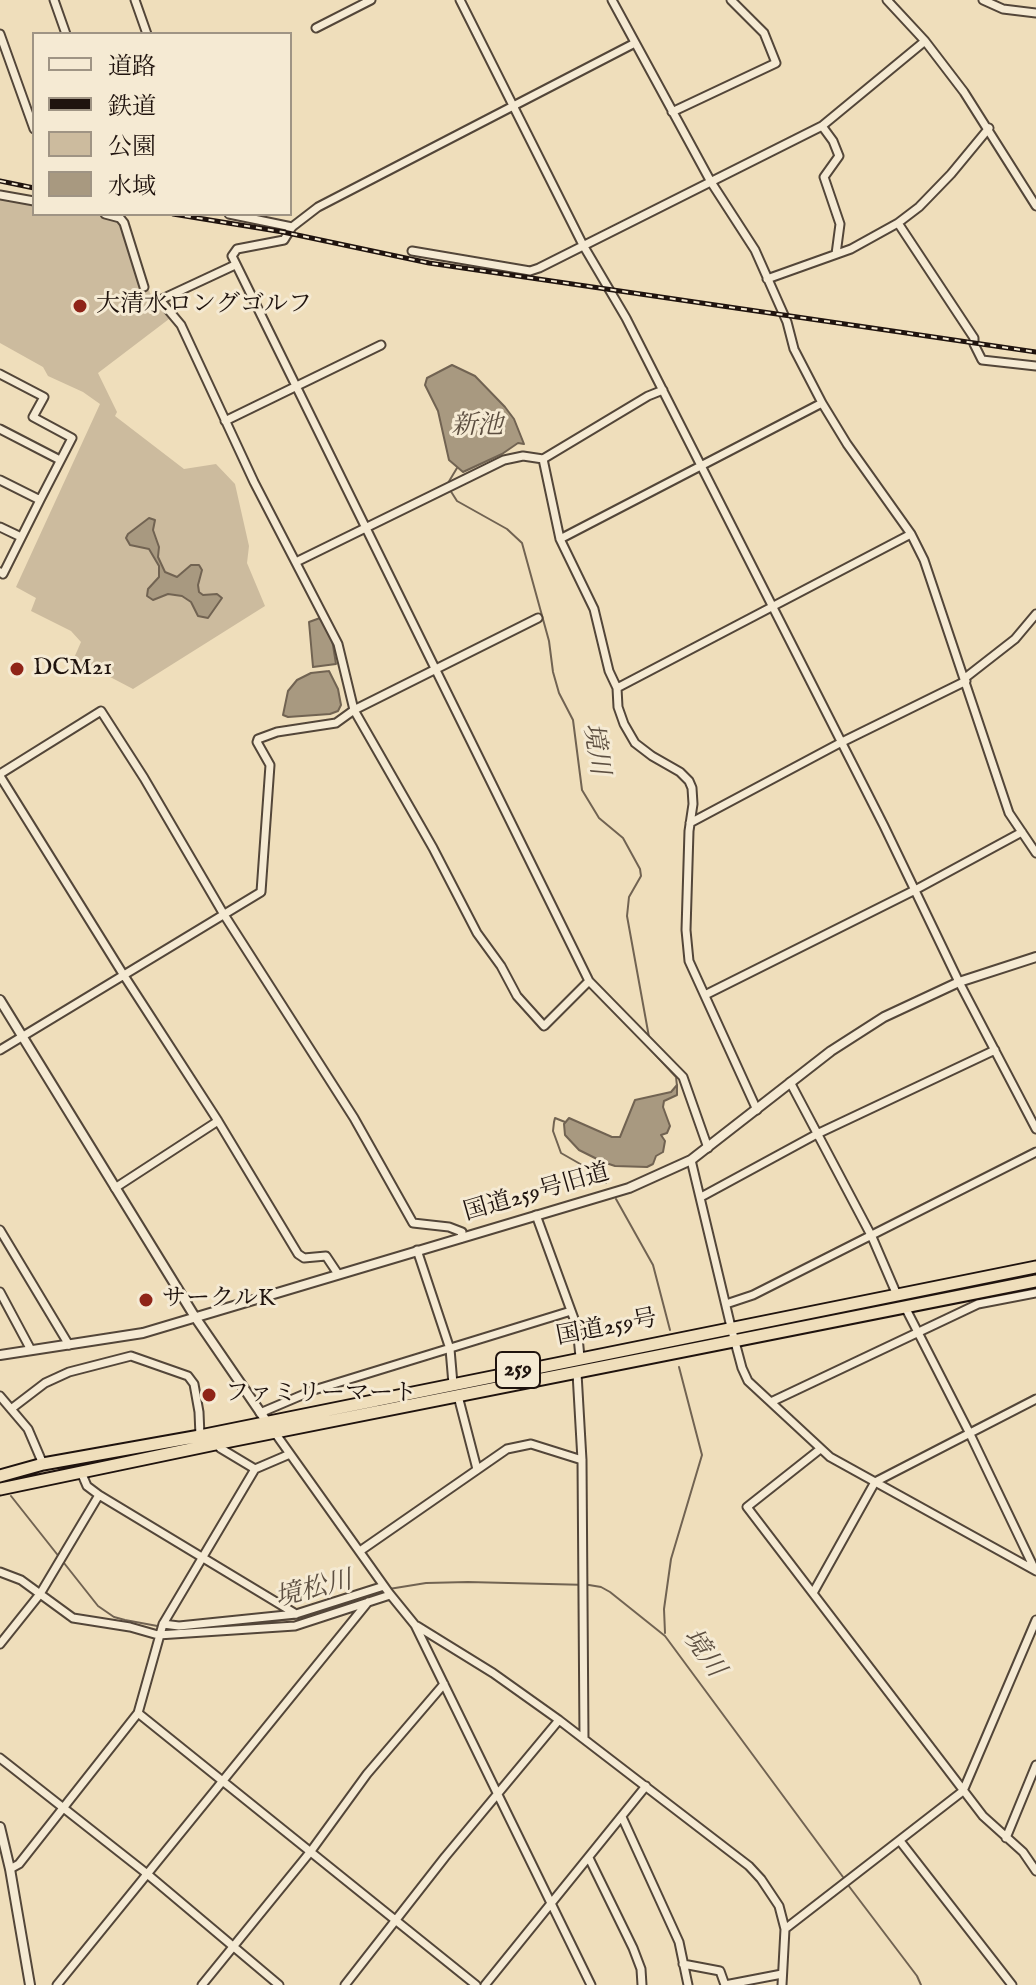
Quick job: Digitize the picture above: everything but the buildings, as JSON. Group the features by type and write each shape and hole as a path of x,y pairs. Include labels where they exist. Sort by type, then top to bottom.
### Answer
{"highway":[{"name":"国道259号","path":"0,1476 43,1464 200,1436 263,1418 453,1384 1036,1267"},
{"name":"国道259号","path":"0,1489 1036,1281"}],"street":[{"path":"54,0 65,32"},
{"path":"135,0 146,32"},
{"path":"316,28 371,0"},
{"path":"460,0 583,245 612,290 959,982 1036,1129"},
{"path":"612,0 711,182 755,250 787,322 794,349 822,403 911,534 924,560 1009,813 1036,853"},
{"path":"672,112 776,63 764,33 731,0"},
{"path":"887,0 925,41 989,128 1036,206"},
{"path":"983,0 1003,9 1036,13"},
{"path":"0,34 32,123"},
{"path":"412,251 530,271 822,126 925,41"},
{"path":"635,43 318,207 292,227 284,240 237,249 232,256 589,981 683,1077 708,1148"},
{"path":"822,126 839,156 824,177 840,224 836,254"},
{"path":"767,279 866,243 898,223 919,207 951,174 989,128"},
{"path":"0,195 32,201"},
{"path":"112,216 124,223 144,287"},
{"path":"239,216 292,227"},
{"path":"898,223 974,338 982,360 1036,366"},
{"path":"235,265 160,300 181,325 225,421 338,644 354,710 433,848 477,933 501,966 517,996 544,1026 589,981"},
{"path":"225,421 381,345"},
{"path":"0,374 44,397 33,417 72,438 3,574 0,572"},
{"path":"296,562 504,460 523,456 543,459 663,390"},
{"path":"560,539 822,403"},
{"path":"0,429 60,460"},
{"path":"543,459 560,539 594,609 609,671 617,688 620,715 631,737 645,752 680,772 689,781 693,804 686,930 689,961 757,1110"},
{"path":"0,480 40,500"},
{"path":"0,527 21,537"},
{"path":"617,688 911,534"},
{"path":"0,1050 263,889 270,765 258,739 277,732 336,723 354,710 538,618"},
{"path":"690,823 965,680 1035,620"},
{"path":"338,1274 326,1256 304,1258 298,1254 0,775 101,711 223,913 354,1118 413,1223 449,1227 462,1232 461,1238"},
{"path":"705,995 915,890 1022,832"},
{"name":"国道259号旧道","path":"0,1355 143,1333 629,1188 691,1160 831,1051 884,1017 959,982 1036,957"},
{"path":"0,1000 195,1317 263,1418 415,1625 591,1985"},
{"path":"701,1197 817,1134 995,1050"},
{"path":"790,1082 872,1237 897,1295"},
{"path":"115,1188 218,1121"},
{"path":"726,1304 753,1295 872,1237 1036,1152"},
{"path":"691,1160 734,1341 748,1381 819,1450 1036,1571 905,1307"},
{"path":"536,1215 577,1327 580,1357"},
{"path":"0,1230 69,1345"},
{"path":"417,1250 450,1349 453,1384"},
{"path":"0,1292 31,1350"},
{"path":"771,1402 978,1304 1036,1293"},
{"path":"263,1418 314,1390 571,1311"},
{"path":"11,1409 45,1383 69,1372 131,1356 188,1376 194,1384 200,1436"},
{"path":"577,1373 582,1460 584,1738"},
{"path":"0,1396 28,1429 43,1464"},
{"path":"458,1396 477,1469"},
{"path":"813,1593 875,1482 1036,1399"},
{"path":"220,1443 220,1448 255,1469"},
{"path":"360,1551 477,1469 517,1445 541,1446 582,1460"},
{"path":"819,1450 747,1507 963,1791 983,1816 1023,1852 1036,1871"},
{"path":"10,1869 19,1864 138,1713 161,1629 255,1469 290,1454"},
{"path":"81,1472 87,1486 99,1495 301,1617"},
{"path":"0,1644 40,1594 99,1495"},
{"path":"0,1572 21,1580 81,1620 199,1634 368,1602"},
{"path":"57,1985 368,1602 387,1590"},
{"path":"161,1629 301,1617 387,1590"},
{"path":"785,1929 963,1791 1036,1620"},
{"path":"415,1625 493,1673 584,1738 749,1866 779,1906 785,1929 782,1985"},
{"path":"202,1985 311,1851 367,1774 444,1684"},
{"path":"138,1713 476,1985"},
{"path":"345,1985 455,1844 559,1720"},
{"path":"0,1758 146,1873 279,1985"},
{"path":"1006,1838 1036,1765"},
{"path":"485,1985 646,1786"},
{"path":"622,1817 679,1942 688,1985"},
{"path":"0,1827 30,1985"},
{"path":"900,1841 1012,1985"},
{"path":"589,1858 633,1948 641,1969 642,1985"},
{"path":"683,1964 720,1971 725,1985 782,1974"}],"green space":[{"path":"0,190 32,196 32,216 125,216 150,293 169,319 98,373 117,412 115,416 184,469 216,464 235,484 249,546 247,563 265,606 133,689 74,658 81,642 71,631 31,611 36,598 16,587 100,404 83,392 48,376 43,367 0,343"}],"water":[{"name":"新池","path":"452,365 475,376 505,407 514,419 524,444 518,443 463,472 449,460 438,411 425,385 427,378"},
{"path":"149,518 155,520 153,530 159,547 158,557 165,572 177,577 191,565 199,565 202,570 199,592 203,595 217,594 222,598 208,618 198,616 191,602 182,596 168,594 153,600 147,596 148,589 159,577 159,566 149,549 130,545 126,538"},
{"path":"320,618 332,639 336,664 313,667 309,622"},
{"path":"329,671 338,689 341,705 338,711 330,714 283,715 288,691 297,680 311,673"},
{"path":"677,1085 677,1095 664,1101 670,1126 667,1133 661,1135 665,1141 663,1152 647,1167 615,1166 603,1162 579,1150 565,1135 564,1124 569,1118 612,1137 620,1137 635,1100 671,1092"}],"waterway":[{"name":"境川","path":"448,483 457,468"},
{"name":"境川","path":"450,490 457,501 507,529 522,543 549,641 559,693 573,720 582,790 599,818 623,838 640,869 641,876 629,897 627,916 649,1037"},
{"name":"境川","path":"650,1047 676,1077 677,1086"},
{"name":"境川","path":"565,1122 555,1118 554,1122 553,1131 561,1153 596,1173 606,1183"},
{"name":"境川","path":"616,1199 653,1265 670,1330"},
{"name":"境川","path":"665,1633 664,1609 671,1559 702,1455 679,1367"},
{"name":"境松川","path":"11,1496 98,1606 114,1617 125,1620 179,1630 294,1619 383,1591"},
{"name":"境川","path":"389,1589 426,1583 468,1582 589,1585 610,1592 665,1636 843,1877"},
{"name":"境川","path":"848,1885 921,1985"}],"railway":[{"path":"0,181 32,188"},
{"path":"185,216 283,232 429,263 1036,352"}],"place":[{"name":"大清水ロングゴルフ","path":"80,306"},
{"name":"DCM21","path":"17,669"},
{"name":"サークルK","path":"146,1300"},
{"name":"ファミリーマート","path":"209,1395"}]}
